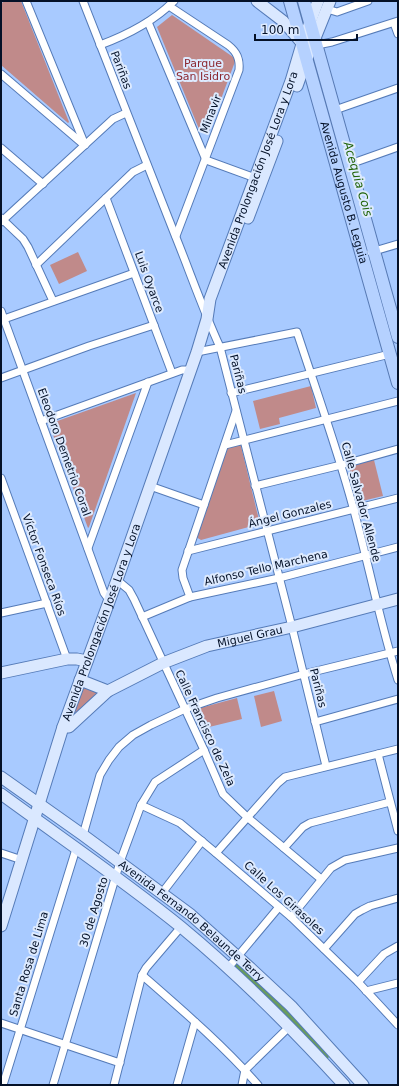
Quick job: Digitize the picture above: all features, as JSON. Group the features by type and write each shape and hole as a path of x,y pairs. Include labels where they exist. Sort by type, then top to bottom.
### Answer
{"main road":[{"name":"Avenida Augusto B. Leguia","path":"290,1 368,253 394,307 398,337"},
{"name":"Avenida Augusto B. Leguia","path":"304,1 350,164 390,354 398,384"}],"street":[{"path":"26,1 85,145"},
{"name":"Pariñas","path":"83,1 126,113 176,236 207,319 220,347 266,531 304,674 326,766"},
{"path":"257,1 283,21 302,43"},
{"name":"Avenida Prolongación José Lora y Lora","path":"258,179 291,81 302,43 318,1"},
{"path":"329,5 337,12 368,1"},
{"path":"100,45 117,39 148,22 172,3"},
{"name":"Minavir","path":"172,3 228,45 234,50 239,58 239,70 176,236"},
{"name":"Avenida Prolongación José Lora y Lora","path":"1,926 3,914 22,860 63,727 117,580 197,352 207,319 210,299 329,5"},
{"path":"148,22 206,160 258,179"},
{"path":"315,39 322,44 332,42 396,22 398,34"},
{"path":"1,74 85,145"},
{"path":"335,110 398,88"},
{"path":"53,301 23,239 2,220 113,119 126,113"},
{"path":"350,164 398,147"},
{"path":"1,148 43,184"},
{"path":"36,265 134,172 147,165"},
{"name":"Luis Oyarce","path":"106,198 172,373"},
{"path":"368,253 398,244"},
{"path":"4,319 134,272"},
{"name":"Eleodoro Demetrio Coral","path":"1,311 104,593 109,600"},
{"path":"1,378 89,346 154,325"},
{"name":"Calle Salvador Allende","path":"220,347 297,332 327,419 354,509 376,604 398,680"},
{"path":"197,352 220,347"},
{"path":"231,393 390,354"},
{"path":"41,421 172,373 182,370 191,370"},
{"path":"88,548 148,382"},
{"path":"225,445 398,401"},
{"path":"190,597 183,578 182,570 236,412"},
{"path":"255,486 341,465 398,449"},
{"name":"Víctor Fonseca Ríos","path":"1,478 67,659"},
{"path":"150,486 204,505"},
{"name":"Ángel Gonzales","path":"188,551 398,498"},
{"name":"Alfonso Tello Marchena","path":"142,617 190,597 279,578 398,547"},
{"name":"Calle Francisco de Zela","path":"117,580 129,590 164,663 223,794 247,817 322,879"},
{"name":"Miguel Grau","path":"63,727 69,727 108,691 164,663 206,646 292,627 398,599"},
{"path":"1,613 47,603"},
{"path":"83,835 100,774 119,747 133,735 150,725 185,709 217,698 304,674 398,651"},
{"path":"1,673 67,659 87,661"},
{"path":"80,680 108,691"},
{"path":"315,722 398,699"},
{"path":"216,853 247,817 285,777 398,749"},
{"name":"30 de Agosto","path":"53,1085 120,862 141,805 155,782 204,750"},
{"path":"378,754 398,831"},
{"name":"Avenida Fernando Belaunde Terry","path":"1,777 120,862 190,915 291,1006 363,1085"},
{"name":"Avenida Fernando Belaunde Terry","path":"1,794 181,927 228,968 290,1026 344,1085"},
{"path":"284,848 303,827 310,823 390,802"},
{"name":"Calle Los Girasoles","path":"141,805 180,823 280,907 397,1022"},
{"path":"162,893 202,841"},
{"path":"291,918 331,868 345,860 398,848"},
{"name":"Santa Rosa de Lima","path":"3,1085 76,849"},
{"path":"1,853 22,860"},
{"path":"324,949 356,914 362,910 398,898"},
{"path":"228,968 280,907"},
{"path":"114,1085 142,975 146,968 181,927"},
{"path":"358,982 384,954 398,946"},
{"path":"142,975 195,1022 245,1070 258,1085"},
{"path":"366,991 398,983"},
{"path":"177,1085 195,1022"},
{"path":"1,1023 120,1062"},
{"path":"242,1085 245,1070 290,1026"}],"green space":[{"path":"4,1 21,1 69,122 68,123 1,65 1,4"},
{"name":"Parque San Isidro","path":"172,15 236,59 209,131 206,134 201,132 199,129 157,27"},
{"path":"78,252 87,271 59,284 50,265"},
{"path":"311,386 316,408 279,418 280,424 260,429 253,401"},
{"path":"136,393 89,527 88,528 49,424"},
{"path":"240,442 260,524 201,540 196,537 228,445"},
{"path":"374,460 383,496 358,502 349,466"},
{"path":"84,685 101,692 73,715"},
{"path":"274,691 282,721 261,727 254,696"},
{"path":"237,698 242,719 205,728 200,708"}],"waterway":[{"name":"Acequia Cois","path":"297,1 306,32"},
{"name":"Acequia Cois","path":"311,50 336,142"},
{"path":"238,967 294,1022 325,1057"}]}
